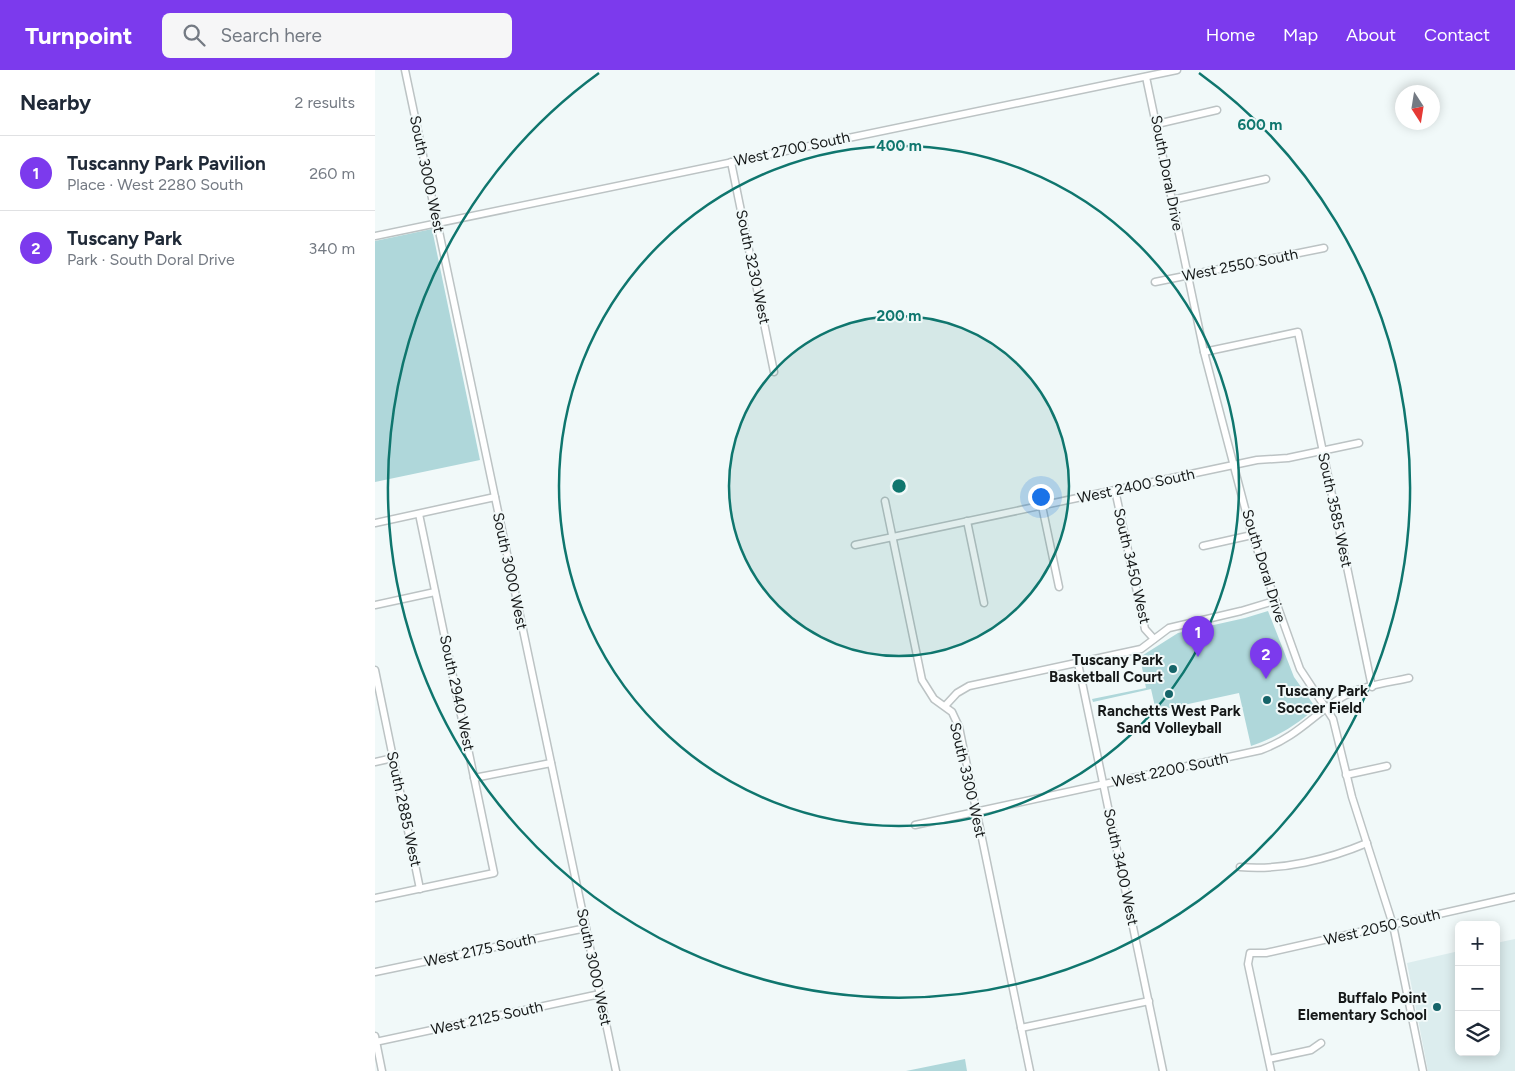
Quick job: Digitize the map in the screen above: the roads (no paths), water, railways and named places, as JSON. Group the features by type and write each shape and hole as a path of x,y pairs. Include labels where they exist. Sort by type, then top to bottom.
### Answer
{"street":[{"name":"South 3000 West","path":"405,70 616,1071"},
{"name":"West 2700 South","path":"375,236 1177,70"},
{"name":"South Doral Drive","path":"1146,77 1187,276 1252,534 1274,601 1300,670 1333,719 1346,774 1393,925 1423,1071"},
{"path":"1157,124 1217,110"},
{"name":"South 3230 West","path":"731,162 774,372"},
{"path":"1172,200 1266,179"},
{"name":"West 2550 South","path":"1155,282 1324,248"},
{"name":"South 3585 West","path":"1205,352 1298,332 1372,687"},
{"name":"West 2400 South","path":"855,545 1234,465 1359,443"},
{"name":"South 3450 West","path":"1115,490 1145,629 1154,639"},
{"path":"375,523 495,497"},
{"name":"South 3300 West","path":"885,501 922,680 927,691 952,712 959,727 1030,1071"},
{"path":"1042,506 1059,587"},
{"name":"South 2940 West","path":"419,514 494,873 420,889"},
{"path":"967,522 984,603"},
{"path":"1203,546 1252,534"},
{"path":"375,605 435,592"},
{"path":"945,706 957,693 969,686 1141,649 1169,628 1241,612 1274,601"},
{"name":"South 3400 West","path":"1078,663 1163,1071"},
{"name":"South 2885 West","path":"375,670 420,889"},
{"name":"West 2200 South","path":"915,825 1261,750 1282,743 1338,699 1354,691 1409,678"},
{"path":"375,762 393,758"},
{"path":"474,778 551,763"},
{"path":"1346,774 1387,766"},
{"path":"1240,867 1277,866 1306,861 1340,854 1367,843"},
{"path":"375,898 420,889"},
{"name":"West 2050 South","path":"1269,1059 1248,964 1250,953 1266,953 1515,898"},
{"name":"West 2175 South","path":"375,972 586,928"},
{"name":"West 2125 South","path":"375,1040 600,994"},
{"path":"1021,1028 1149,1001"},
{"path":"375,1040 383,1071"},
{"path":"1271,1071 1269,1059 1311,1050 1321,1043"}],"place":[{"name":"Tuscanny Park Pavilion","path":"1198,657"},
{"name":"Tuscany Park Basketball Court","path":"1173,669"},
{"name":"Tuscany Park","path":"1266,679"},
{"name":"Ranchetts West Park Sand Volleyball","path":"1169,694"},
{"name":"Tuscany Park Soccer Field","path":"1267,700"},
{"name":"Buffalo Point Elementary School","path":"1437,1007"}]}
